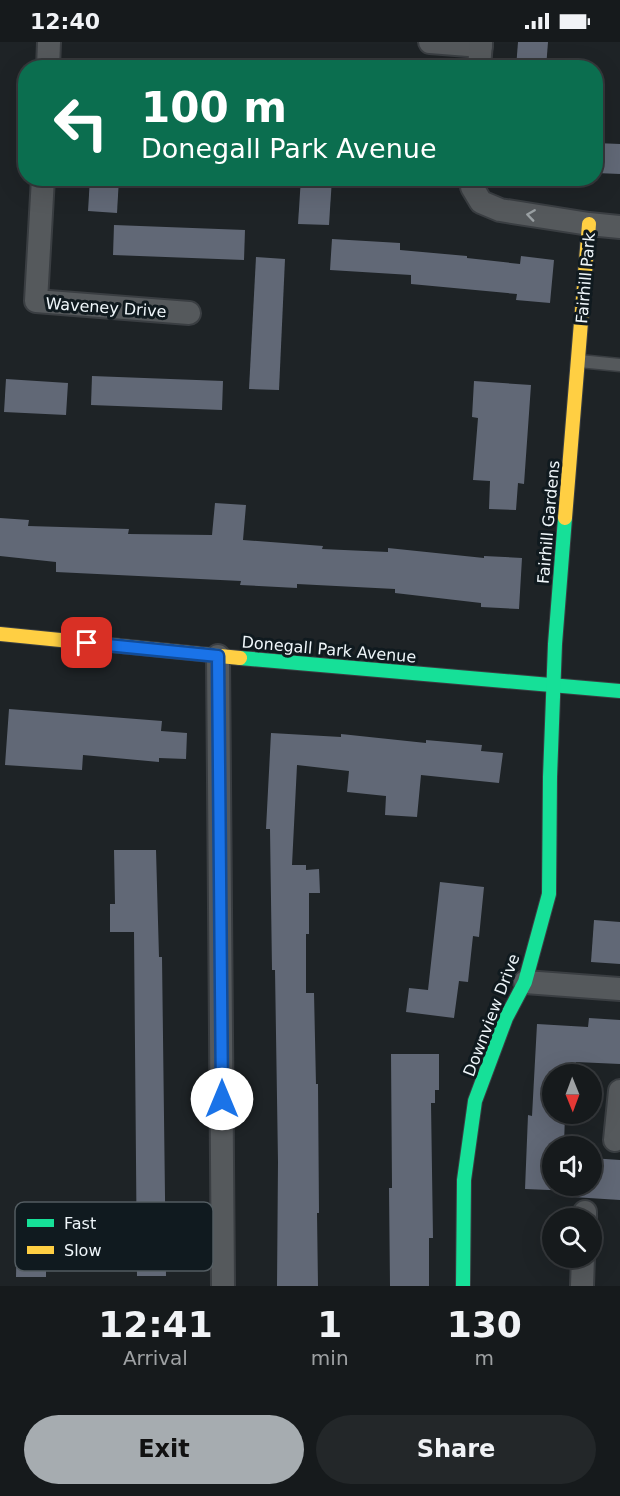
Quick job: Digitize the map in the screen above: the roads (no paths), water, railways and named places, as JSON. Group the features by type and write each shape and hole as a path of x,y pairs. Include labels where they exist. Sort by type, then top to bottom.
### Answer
{"street":[{"path":"48,60 49,42"},
{"path":"430,42 480,52"},
{"name":"Waveney Drive","path":"43,186 36,301 189,313"},
{"path":"472,186 482,202 500,210 589,224"},
{"name":"Fairhill Park","path":"578,361 589,224 620,227"},
{"name":"Fairhill Gardens","path":"554,686 555,644 578,361"},
{"name":"Donegall Park Avenue","path":"0,634 218,656 620,691"},
{"path":"218,656 223,1286"},
{"name":"Downview Drive","path":"463,1286 464,1180 475,1101 506,1018 525,982 549,894 551,723 554,686"},
{"path":"525,982 620,989"},
{"path":"615,1140 620,1090"},
{"path":"582,1286 583,1268"}],"lane":[{"path":"578,361 620,365"}]}
